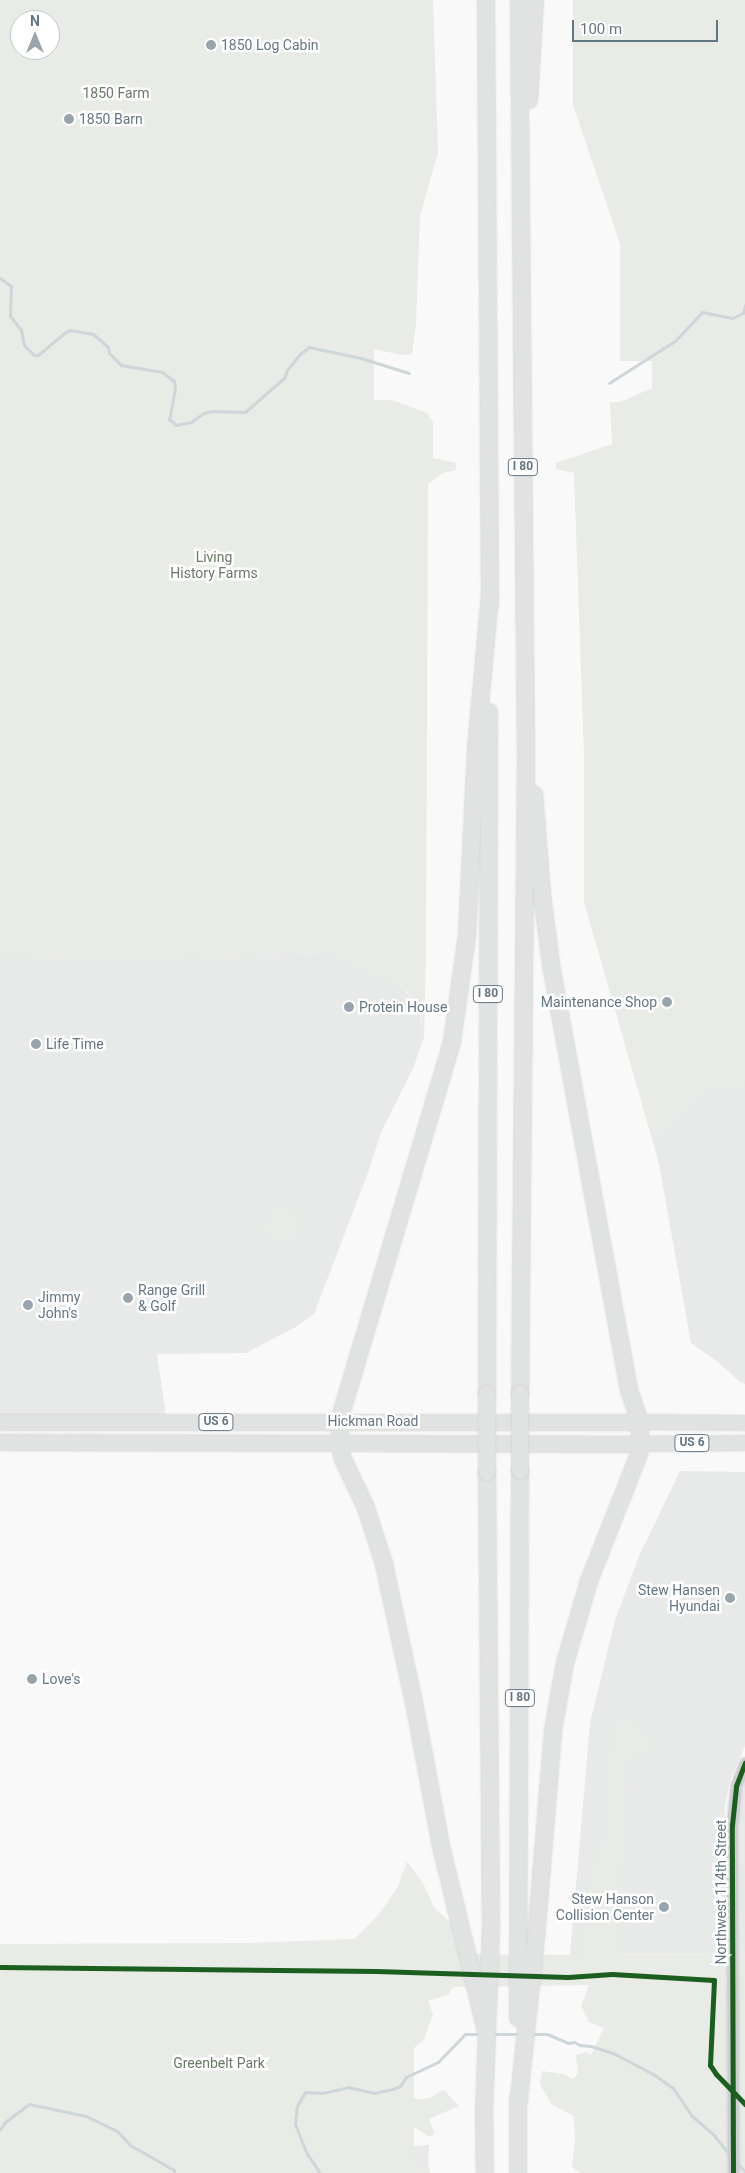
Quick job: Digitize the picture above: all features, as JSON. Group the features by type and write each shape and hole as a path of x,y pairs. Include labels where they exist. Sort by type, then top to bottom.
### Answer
{"highway":[{"name":"I 80","path":"485,0 490,595 487,1472 491,1926 484,2110 485,2173"},
{"name":"I 80","path":"518,2173 520,1394 526,762 519,0"},
{"path":"520,172 532,67 535,0"},
{"path":"487,2035 442,1851 414,1702 384,1564 366,1508 342,1457 339,1421 452,1042 467,935 476,750 490,595"},
{"path":"518,2108 537,1926 553,1730 565,1663 589,1581 639,1454 640,1444 640,1422 629,1390 551,964 542,895 536,801 526,762"},
{"name":"Hickman Road","path":"0,1422 640,1422"},
{"name":"Hickman Road","path":"0,1442 640,1444"}],"main road":[{"name":"Hickman Road","path":"640,1422 745,1423"},
{"name":"Hickman Road","path":"640,1444 745,1443"}],"street":[{"name":"Northwest 114th Street","path":"733,2173 732,1825 736,1786 745,1763"}],"shaded area":[{"path":"337,954 354,964 399,983 418,1006 423,1028 421,1045 414,1066 380,1135 369,1170 314,1314 296,1327 246,1353 157,1354 167,1423 0,1422 0,956 193,957"},
{"path":"745,1084 745,1384 691,1343 659,1164 652,1139 686,1105 706,1089"},
{"path":"680,1471 745,1472 745,1746 730,1780 725,1806 725,1954 570,1955 590,1723 615,1620 640,1554"},
{"path":"745,1779 745,1954 739,1954 739,1812"},
{"path":"429,2145 428,2173 354,2173 414,2146"}],"green space":[{"name":"Living History Farms","path":"0,0 433,0 438,152 420,216 416,324 412,354 402,355 374,349 374,400 392,400 427,413 433,422 433,458 456,463 456,470 443,473 428,484 424,1038 421,1045 423,1028 421,1014 410,995 399,983 354,964 337,954 193,957 0,956"},
{"path":"573,0 745,0 745,1084 706,1089 686,1105 652,1139 584,902 584,754 574,473 556,469 556,463 612,444 610,402 620,402 652,388 652,361 620,361 620,244 573,105"},
{"path":"273,1203 303,1214 290,1246 260,1234"},
{"name":"Greenbelt Park","path":"634,1715 638,1732 652,1738 650,1749 635,1754 626,1766 627,1855 620,1864 616,1911 618,1943 624,1955 745,1954 745,2173 580,2173 572,2167 575,2141 574,2116 551,2104 540,2084 542,2071 563,2074 574,2079 578,2072 576,2055 587,2052 591,2055 604,2028 589,2022 581,2006 589,1985 453,1987 448,1995 428,2001 433,2014 424,2040 414,2048 414,2097 418,2100 429,2098 444,2090 459,2106 429,2119 435,2134 429,2137 414,2127 414,2146 406,2154 430,2170 430,2173 0,2173 0,1944 250,1943 355,1939 379,1914 397,1888 407,1862 423,1883 434,1907 460,1932 459,1954 586,1955 580,1939 590,1877 601,1847 607,1808 607,1761 617,1721"}],"waterway":[{"path":"0,278 11,286 10,316 21,330 24,345 34,355 38,355 70,330 93,334 108,347 109,353 121,365 162,372 174,381 175,389 169,419 176,425 191,422 204,413 213,411 245,412 284,378 287,370 300,354 309,347 361,358 409,373"},
{"path":"609,383 675,341 702,312 732,318 743,313 745,305"},
{"path":"320,2173 307,2154 295,2124 297,2106 305,2092 323,2093 348,2087 374,2093 393,2089 400,2086 406,2077 438,2062 465,2034 483,2034"},
{"path":"491,2034 520,2034"},
{"path":"531,2034 547,2034 568,2043 574,2042 580,2045 591,2046 615,2054 653,2074 673,2088 691,2115 713,2134 730,2155"},
{"path":"0,2130 5,2122 29,2104 86,2116 117,2131 130,2145 174,2170 174,2173"},
{"path":"737,2163 745,2172"}],"cycle path":[{"path":"733,2173 732,1825 736,1786 745,1763"},
{"path":"0,1967 376,1971 568,1977 612,1974 714,1980 710,2065 716,2074 745,2104"}],"place":[{"name":"1850 Log Cabin","path":"211,45"},
{"name":"1850 Barn","path":"69,119"},
{"name":"Maintenance Shop","path":"667,1002"},
{"name":"Protein House","path":"349,1007"},
{"name":"Life Time","path":"36,1044"},
{"name":"Range Grill & Golf","path":"128,1298"},
{"name":"Jimmy John's","path":"28,1305"},
{"name":"Stew Hansen Hyundai","path":"730,1598"},
{"name":"Love's","path":"32,1679"},
{"name":"Stew Hanson Collision Center","path":"664,1907"}],"park label":[{"name":"1850 Farm","path":"116,93"}]}
